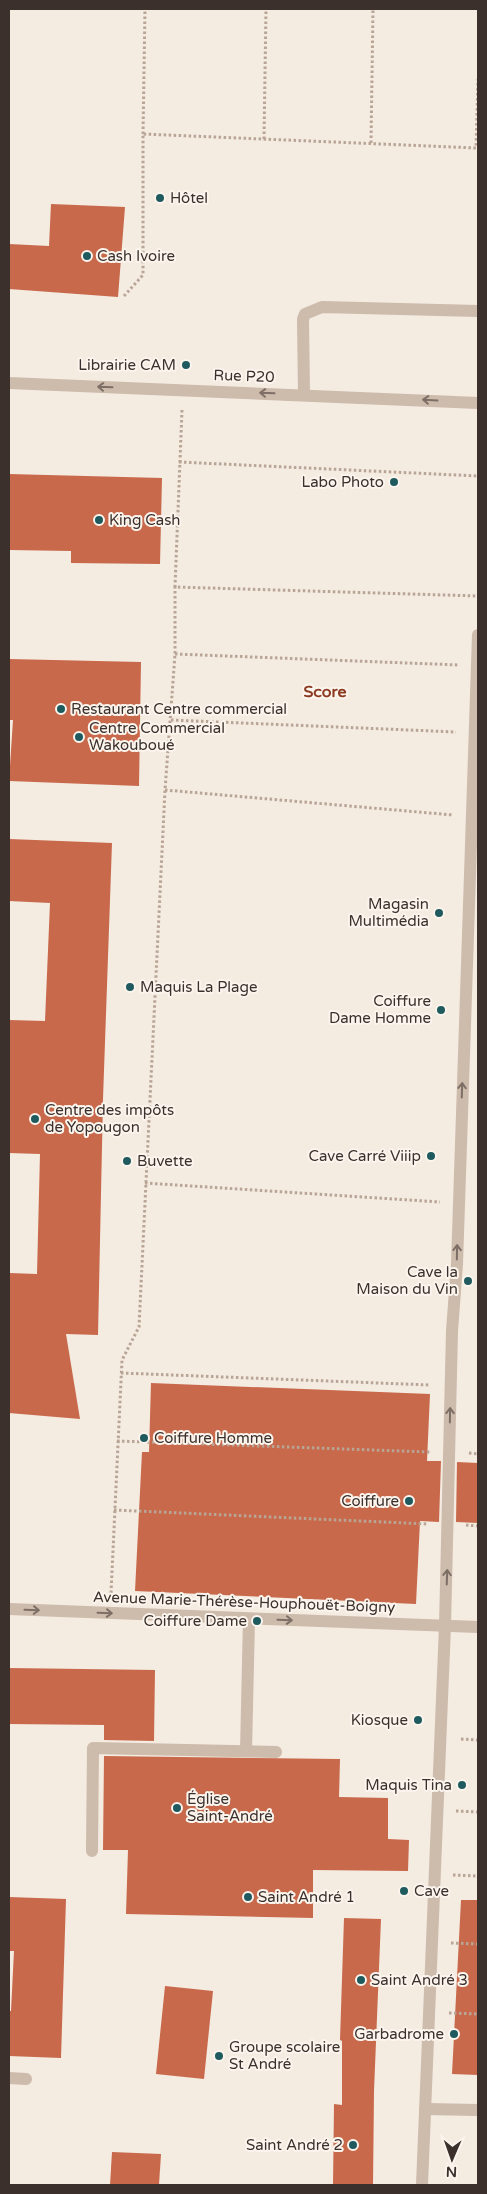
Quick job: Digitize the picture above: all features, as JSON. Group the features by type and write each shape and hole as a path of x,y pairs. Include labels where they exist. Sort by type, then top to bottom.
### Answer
{"street":[{"path":"304,394 303,319 305,314 311,311 322,307 478,311"},
{"name":"Rue P20","path":"9,383 304,394 478,403"},
{"path":"422,2185 445,1626 458,1203 475,817 474,733 478,635"},
{"name":"Avenue Marie-Thérèse-Houphouët-Boigny","path":"9,1609 478,1627"},
{"path":"246,1751 249,1618"},
{"path":"92,1851 93,1748 276,1752"},
{"path":"9,2078 26,2079"},
{"path":"426,2108 478,2110"}],"path":[{"path":"124,296 143,275 144,9"},
{"path":"264,139 266,9"},
{"path":"370,143 373,9"},
{"path":"143,134 476,148 478,79"},
{"path":"110,1613 122,1360 138,1327 165,790 175,654 175,587 183,390"},
{"path":"179,462 478,476"},
{"path":"175,587 478,596"},
{"path":"175,654 477,666"},
{"path":"171,720 474,733"},
{"path":"165,790 475,817"},
{"path":"145,1184 458,1203"},
{"path":"121,1373 451,1386"},
{"path":"117,1441 449,1452"},
{"path":"114,1510 448,1525"},
{"path":"432,1942 478,1944"},
{"path":"429,2012 478,2014"}],"building":[{"path":"51,204 125,207 118,297 9,289 9,244 49,246"},
{"path":"9,474 162,478 160,564 71,563 71,551 9,550"},
{"path":"9,659 141,662 139,786 9,781 13,720 9,720"},
{"path":"9,839 112,843 103,1099 98,1335 66,1334 80,1419 9,1413 9,1273 37,1274 40,1154 9,1153 9,1020 45,1021 50,903 9,901"},
{"path":"151,1383 430,1394 427,1461 441,1461 439,1522 420,1521 416,1604 135,1591 142,1452 149,1452"},
{"path":"457,1462 478,1463 478,1523 456,1522"},
{"path":"9,1668 155,1670 154,1741 104,1740 104,1725 9,1724"},
{"path":"104,1756 340,1759 339,1797 388,1798 388,1839 409,1840 408,1871 313,1870 313,1918 126,1914 128,1850 103,1850"},
{"path":"9,1897 66,1899 61,2058 9,2056 9,2011 11,2011 14,1951 9,1951"},
{"path":"461,1900 478,1900 478,2075 452,2074"},
{"path":"344,1918 381,1919 374,2091 373,2185 333,2185 334,2104 342,2105 342,2041 340,2040"},
{"path":"165,1986 213,1991 204,2079 156,2074"},
{"path":"112,2152 161,2154 159,2185 110,2185"}],"place":[{"name":"Hôtel","path":"160,198"},
{"name":"Cash Ivoire","path":"87,256"},
{"name":"Librairie CAM","path":"186,365"},
{"name":"Labo Photo","path":"394,482"},
{"name":"King Cash","path":"99,520"},
{"name":"Restaurant Centre commercial","path":"61,709"},
{"name":"Centre Commercial Wakouboué","path":"79,737"},
{"name":"Magasin Multimédia","path":"439,913"},
{"name":"Maquis La Plage","path":"130,987"},
{"name":"Coiffure Dame Homme","path":"441,1010"},
{"name":"Centre des impôts de Yopougon","path":"35,1119"},
{"name":"Cave Carré Viiip","path":"431,1156"},
{"name":"Buvette","path":"127,1161"},
{"name":"Cave la Maison du Vin","path":"468,1281"},
{"name":"Coiffure Homme","path":"144,1438"},
{"name":"Coiffure","path":"409,1501"},
{"name":"Coiffure Dame","path":"257,1621"},
{"name":"Kiosque","path":"418,1720"},
{"name":"Maquis Tina","path":"462,1785"},
{"name":"Église Saint-André","path":"177,1808"},
{"name":"Cave","path":"404,1891"},
{"name":"Saint André 1","path":"248,1897"},
{"name":"Saint André 3","path":"361,1980"},
{"name":"Garbadrome","path":"454,2034"},
{"name":"Groupe scolaire St André","path":"219,2056"},
{"name":"Saint André 2","path":"353,2145"}],"district":[{"name":"Score","path":"325,692"}]}
